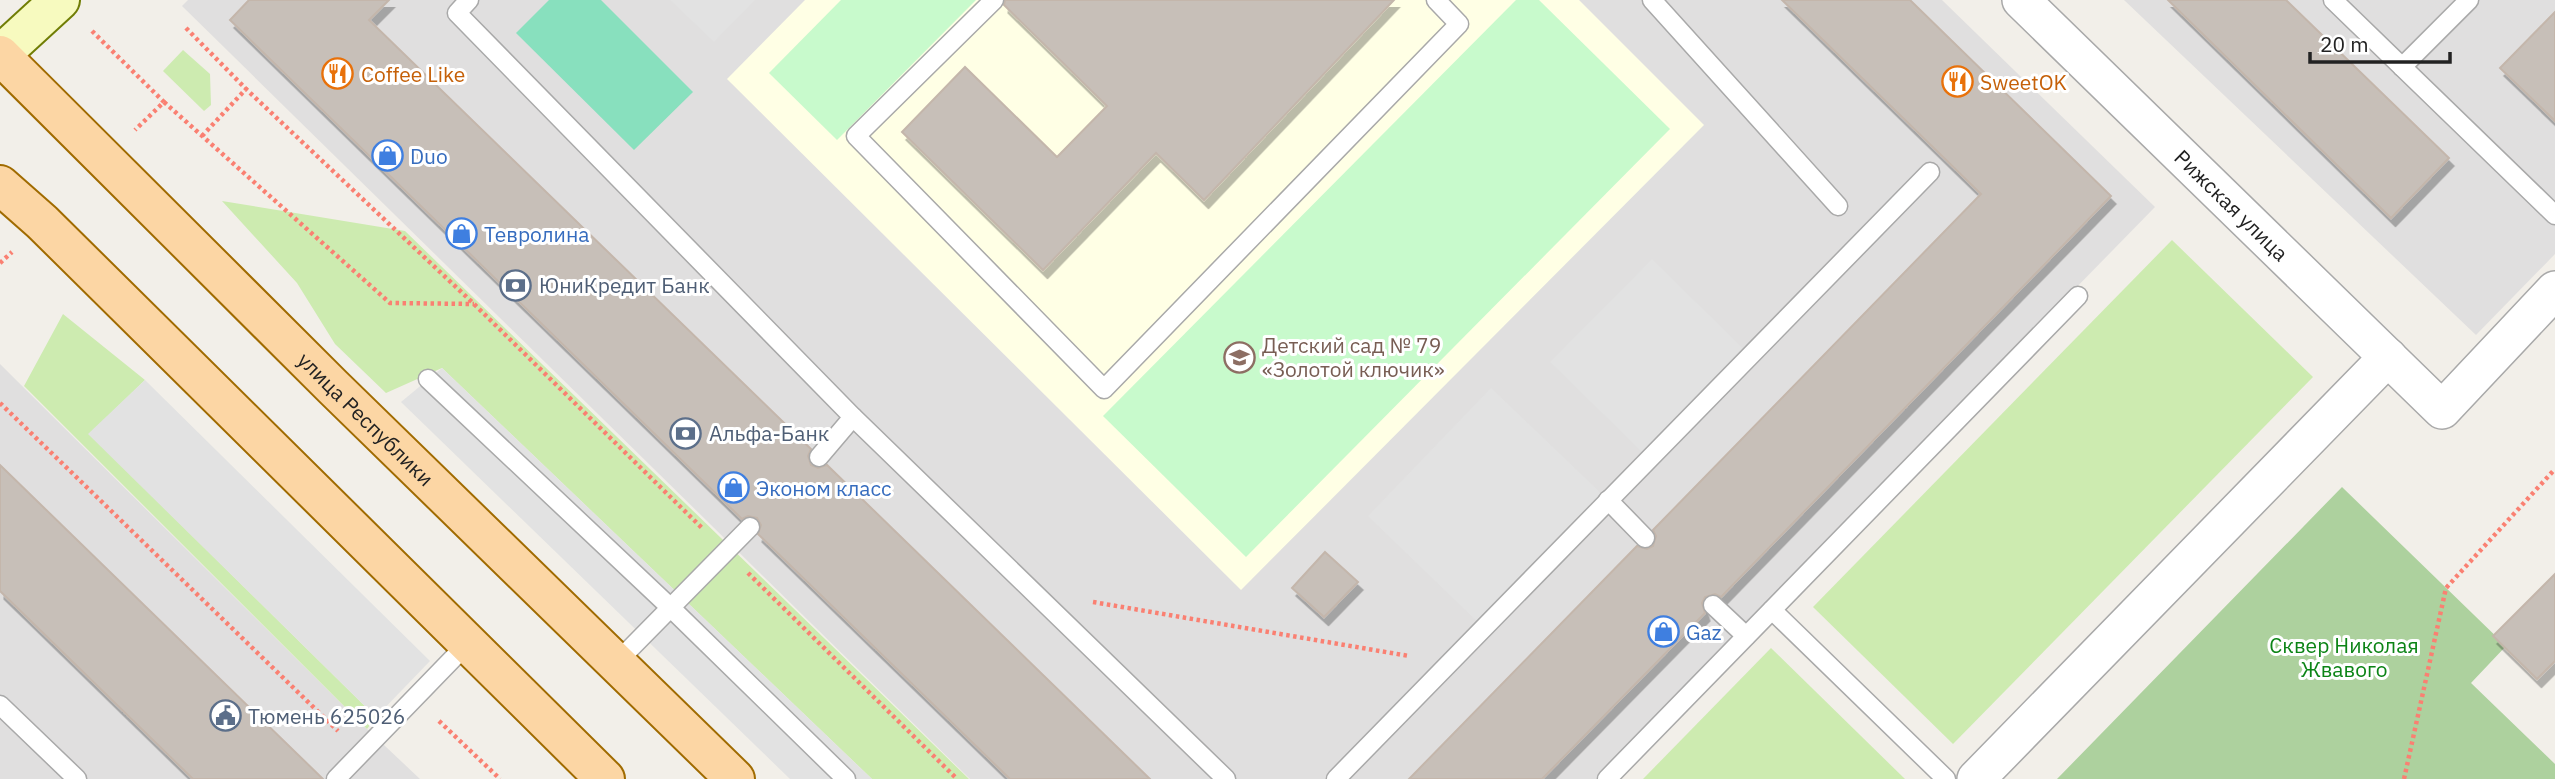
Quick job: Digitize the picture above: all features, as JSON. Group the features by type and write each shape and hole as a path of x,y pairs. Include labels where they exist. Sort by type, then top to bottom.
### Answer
{"main road":[{"path":"0,55 60,0"},
{"name":"улица Республики","path":"0,55 333,387 735,779"},
{"path":"0,185 42,222 604,779"}],"street":[{"name":"Рижская улица","path":"2021,0 2442,410 2555,290"},
{"path":"1976,779 2388,357"}],"lane":[{"path":"469,0 457,13 853,417 1226,779"},
{"path":"994,0 856,136 1104,389 1459,23 1436,0"},
{"path":"1652,0 1838,206"},
{"path":"2333,0 2555,215"},
{"path":"2402,67 2469,0"},
{"path":"1336,779 1930,172"},
{"path":"1607,779 2078,296"},
{"path":"428,379 672,609 846,779"},
{"path":"819,457 853,417"},
{"path":"1608,500 1645,538"},
{"path":"617,662 750,527"},
{"path":"1713,605 1746,636"},
{"path":"1772,610 1946,779"},
{"path":"336,779 467,644"},
{"path":"0,705 77,779"}],"path":[{"path":"60,0 140,76"},
{"path":"186,28 246,89 474,304 957,779"},
{"path":"202,136 246,89"},
{"path":"164,102 390,303 474,304"},
{"path":"0,403 361,754"},
{"path":"2404,779 2446,588 2555,469"},
{"path":"1034,592 1450,663"},
{"path":"415,699 500,779"}],"shaded area":[{"path":"188,0 1942,0 2155,207 1596,779 970,779 182,6"},
{"path":"670,0 755,0 714,42"},
{"name":"Детский сад № 79 «Золотой ключик»","path":"805,0 1579,0 1704,125 1241,590 727,79"},
{"path":"2124,0 2555,0 2555,254 2476,335"},
{"path":"1652,259 1750,355 1648,458 1550,362"},
{"path":"0,364 367,729 420,779 0,779"},
{"path":"442,368 872,779 790,779 401,402"},
{"path":"145,380 430,661 376,717 88,434"},
{"path":"1491,388 1608,500 1484,628 1368,516"}],"green space":[{"path":"549,0 601,0 693,92 634,150 516,33"},
{"path":"841,0 976,0 837,140 769,73"},
{"path":"1516,0 1539,0 1670,129 1246,557 1103,416"},
{"path":"183,50 210,74 211,105 204,111 163,71"},
{"path":"222,201 405,231 969,779 872,779 442,368 386,393 335,344 297,283"},
{"path":"2172,240 2313,377 1953,744 1813,607"},
{"path":"63,314 145,380 89,434 376,717 367,729 24,386"},
{"name":"Сквер Николая Жвавого","path":"2342,487 2506,646 2471,683 2555,764 2555,779 2057,779"},
{"path":"1771,648 1905,779 1643,779"}],"building":[{"path":"249,0 389,0 369,20 811,449 808,456 811,465 818,468 827,465 1150,779 1010,779 758,534 761,525 757,518 748,516 742,519 230,20"},
{"path":"1005,0 1394,0 1204,200 1156,153 1043,270 902,132 965,67 1057,157 1107,106 1004,5"},
{"path":"1782,0 1910,0 2111,196 1721,597 1715,594 1705,597 1702,603 1705,613 1542,779 1409,779 1637,546 1647,549 1653,546 1656,536 1653,530 1981,194"},
{"path":"2168,0 2286,0 2449,158 2391,218"},
{"path":"2555,12 2555,121 2500,68"},
{"path":"0,465 323,779 193,779 0,591"},
{"path":"1325,552 1358,582 1324,617 1292,588"},
{"path":"2555,574 2555,661 2537,679 2493,636"}],"place":[{"name":"Coffee Like","path":"338,74"},
{"name":"SweetOK","path":"1957,82"},
{"name":"Duo","path":"387,156"},
{"name":"Тевролина","path":"461,234"},
{"name":"ЮниКредит Банк","path":"516,285"},
{"name":"Детский сад № 79 «Золотой ключик»","path":"1239,357"},
{"name":"Альфа-Банк","path":"686,433"},
{"name":"Эконом класс","path":"733,488"},
{"name":"Gaz","path":"1663,632"},
{"name":"Тюмень 625026","path":"225,716"}]}
